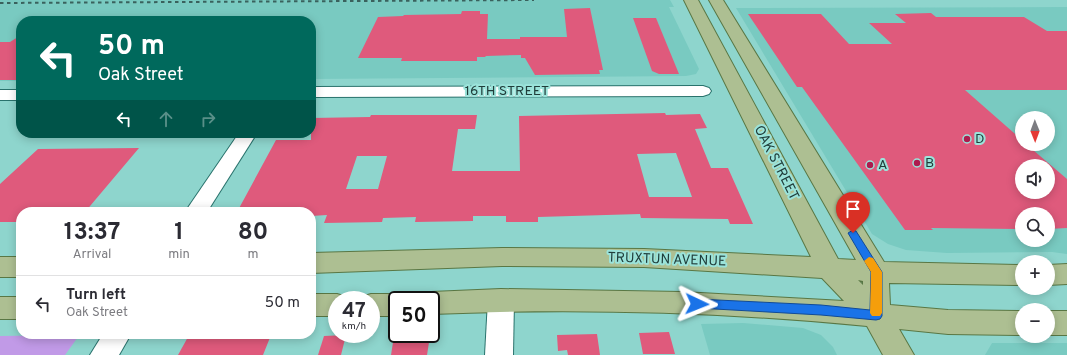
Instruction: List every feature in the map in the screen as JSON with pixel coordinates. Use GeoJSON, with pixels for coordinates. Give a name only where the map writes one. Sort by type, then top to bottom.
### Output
{"type":"FeatureCollection","features":[{"type":"Feature","properties":{"kind":"main road","name":"OAK STREET"},"geometry":{"type":"LineString","coordinates":[[691,0],[830,269],[876,316],[899,355]]}},
{"type":"Feature","properties":{"kind":"main road","name":"OAK STREET"},"geometry":{"type":"LineString","coordinates":[[716,0],[775,103],[876,272]]}},
{"type":"Feature","properties":{"kind":"main road","name":"TRUXTUN AVENUE"},"geometry":{"type":"LineString","coordinates":[[316,263],[510,257],[721,261],[876,272],[1015,275]]}},
{"type":"Feature","properties":{"kind":"main road"},"geometry":{"type":"LineString","coordinates":[[0,267],[16,266]]}},
{"type":"Feature","properties":{"kind":"main road"},"geometry":{"type":"LineString","coordinates":[[876,272],[876,316]]}},
{"type":"Feature","properties":{"kind":"main road"},"geometry":{"type":"LineString","coordinates":[[1055,274],[1067,274]]}},
{"type":"Feature","properties":{"kind":"main road"},"geometry":{"type":"LineString","coordinates":[[440,303],[501,300],[727,305],[821,310],[948,322],[1015,323]]}},
{"type":"Feature","properties":{"kind":"main road"},"geometry":{"type":"LineString","coordinates":[[316,305],[328,305]]}},
{"type":"Feature","properties":{"kind":"main road"},"geometry":{"type":"LineString","coordinates":[[0,308],[16,308]]}},
{"type":"Feature","properties":{"kind":"main road"},"geometry":{"type":"LineString","coordinates":[[1055,323],[1067,323]]}},
{"type":"Feature","properties":{"kind":"street","name":"16TH STREET"},"geometry":{"type":"LineString","coordinates":[[316,92],[703,91]]}},
{"type":"Feature","properties":{"kind":"street"},"geometry":{"type":"LineString","coordinates":[[0,95],[16,94]]}},
{"type":"Feature","properties":{"kind":"street"},"geometry":{"type":"LineString","coordinates":[[199,207],[245,138]]}},
{"type":"Feature","properties":{"kind":"street"},"geometry":{"type":"LineString","coordinates":[[499,355],[501,300]]}},
{"type":"Feature","properties":{"kind":"street"},"geometry":{"type":"LineString","coordinates":[[104,355],[115,339]]}},
{"type":"Feature","properties":{"kind":"shaded area"},"geometry":{"type":"Polygon","coordinates":[[[0,0],[670,0],[674,7],[669,7],[699,69],[696,74],[686,76],[316,79],[316,16],[16,16],[16,81],[0,81],[0,0]]]}},
{"type":"Feature","properties":{"kind":"shaded area"},"geometry":{"type":"Polygon","coordinates":[[[1067,7],[1067,254],[1052,252],[947,253],[906,250],[888,244],[872,234],[736,8],[1067,7]]]}},
{"type":"Feature","properties":{"kind":"shaded area"},"geometry":{"type":"Polygon","coordinates":[[[743,323],[803,328],[821,335],[833,347],[837,355],[710,355],[701,324],[743,323]]]}},
{"type":"Feature","properties":{"kind":"shaded area"},"geometry":{"type":"Polygon","coordinates":[[[0,336],[16,336],[16,339],[77,339],[65,355],[0,355],[0,336]]]}},
{"type":"Feature","properties":{"kind":"shaded area"},"geometry":{"type":"Polygon","coordinates":[[[992,343],[1067,343],[1067,355],[985,355],[992,343]]]}},
{"type":"Feature","properties":{"kind":"building"},"geometry":{"type":"Polygon","coordinates":[[[590,8],[603,70],[599,70],[600,74],[535,75],[525,58],[521,58],[521,55],[477,57],[477,61],[401,61],[402,58],[358,58],[378,17],[461,14],[462,11],[480,11],[480,14],[488,14],[487,39],[520,39],[520,37],[567,37],[564,9],[590,8]]]}},
{"type":"Feature","properties":{"kind":"building"},"geometry":{"type":"Polygon","coordinates":[[[931,13],[936,17],[1024,17],[1047,31],[1067,31],[1067,90],[965,90],[1015,134],[1015,151],[1034,151],[1044,159],[1015,159],[1015,199],[1055,199],[1055,169],[1067,179],[1067,228],[1055,229],[1055,207],[1015,207],[1015,229],[931,228],[933,230],[905,230],[802,87],[797,87],[748,14],[821,14],[849,44],[892,44],[869,23],[906,23],[895,14],[931,13]]]}},
{"type":"Feature","properties":{"kind":"building"},"geometry":{"type":"Polygon","coordinates":[[[633,18],[656,18],[679,74],[659,74],[652,71],[633,18]]]}},
{"type":"Feature","properties":{"kind":"building"},"geometry":{"type":"Polygon","coordinates":[[[16,38],[16,80],[0,80],[0,42],[10,42],[16,38]]]}},
{"type":"Feature","properties":{"kind":"building"},"geometry":{"type":"Polygon","coordinates":[[[665,113],[666,115],[700,114],[707,128],[695,129],[711,168],[728,168],[753,224],[730,224],[728,219],[641,218],[640,214],[538,217],[538,222],[506,222],[506,216],[473,216],[473,221],[415,222],[416,217],[383,218],[382,222],[324,223],[327,215],[316,216],[316,207],[240,207],[276,140],[311,140],[311,138],[316,138],[316,118],[370,117],[371,115],[477,115],[475,129],[458,129],[452,171],[520,171],[519,116],[665,113]],[[676,153],[637,154],[649,197],[692,197],[676,153]],[[357,156],[346,189],[378,189],[387,156],[357,156]]]}},
{"type":"Feature","properties":{"kind":"building"},"geometry":{"type":"Polygon","coordinates":[[[139,148],[89,207],[16,207],[16,222],[0,222],[0,184],[38,149],[139,148]]]}},
{"type":"Feature","properties":{"kind":"building"},"geometry":{"type":"Polygon","coordinates":[[[669,332],[675,354],[643,354],[639,333],[669,332]]]}},
{"type":"Feature","properties":{"kind":"building"},"geometry":{"type":"Polygon","coordinates":[[[597,334],[600,355],[568,355],[567,350],[558,351],[557,335],[597,334]]]}},
{"type":"Feature","properties":{"kind":"building"},"geometry":{"type":"Polygon","coordinates":[[[324,336],[328,336],[328,343],[344,343],[341,355],[318,355],[324,336]]]}},
{"type":"Feature","properties":{"kind":"building"},"geometry":{"type":"Polygon","coordinates":[[[187,339],[269,339],[263,355],[178,355],[187,339]]]}},
{"type":"Feature","properties":{"kind":"building"},"geometry":{"type":"Polygon","coordinates":[[[393,343],[429,343],[427,355],[391,355],[393,343]]]}},
{"type":"Feature","properties":{"kind":"railway"},"geometry":{"type":"LineString","coordinates":[[0,3],[534,0]]}},
{"type":"Feature","properties":{"kind":"slow traffic"},"geometry":{"type":"LineString","coordinates":[[869,261],[876,272],[876,313]]}},
{"type":"Feature","properties":{"kind":"place","name":"D"},"geometry":{"type":"Point","coordinates":[967,139]}},
{"type":"Feature","properties":{"kind":"place","name":"B"},"geometry":{"type":"Point","coordinates":[917,163]}},
{"type":"Feature","properties":{"kind":"place","name":"A"},"geometry":{"type":"Point","coordinates":[870,165]}},
{"type":"Feature","properties":{"kind":"route"},"geometry":{"type":"LineString","coordinates":[[697,304],[821,310],[876,316],[876,272],[853,233]]}}]}
